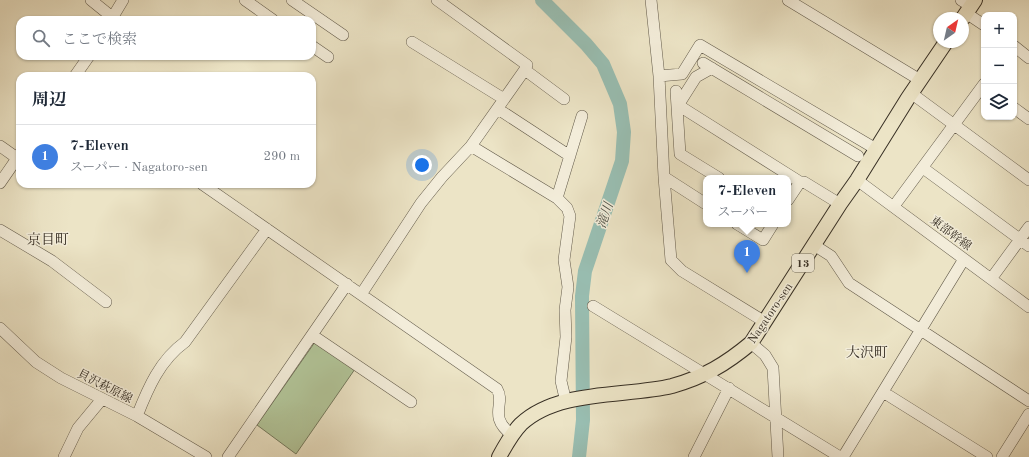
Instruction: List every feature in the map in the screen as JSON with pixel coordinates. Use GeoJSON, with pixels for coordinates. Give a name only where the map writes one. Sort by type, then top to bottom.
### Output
{"type":"FeatureCollection","features":[{"type":"Feature","properties":{"kind":"main road","name":"Nagatoro-sen"},"geometry":{"type":"LineString","coordinates":[[568,401],[596,395],[671,386],[707,374],[736,356],[751,343],[857,180],[911,93],[942,48]]}},
{"type":"Feature","properties":{"kind":"main road","name":"13"},"geometry":{"type":"LineString","coordinates":[[499,457],[512,435],[529,417],[568,401]]}},
{"type":"Feature","properties":{"kind":"street"},"geometry":{"type":"LineString","coordinates":[[91,0],[109,16]]}},
{"type":"Feature","properties":{"kind":"street"},"geometry":{"type":"LineString","coordinates":[[114,16],[123,0]]}},
{"type":"Feature","properties":{"kind":"street"},"geometry":{"type":"LineString","coordinates":[[245,0],[267,16]]}},
{"type":"Feature","properties":{"kind":"street"},"geometry":{"type":"LineString","coordinates":[[292,0],[315,16]]}},
{"type":"Feature","properties":{"kind":"street"},"geometry":{"type":"LineString","coordinates":[[362,294],[421,203],[442,176],[470,146],[525,70],[526,65],[437,0]]}},
{"type":"Feature","properties":{"kind":"street"},"geometry":{"type":"LineString","coordinates":[[651,0],[659,76],[664,177],[671,260],[682,271],[765,322]]}},
{"type":"Feature","properties":{"kind":"street"},"geometry":{"type":"LineString","coordinates":[[788,0],[920,80]]}},
{"type":"Feature","properties":{"kind":"street"},"geometry":{"type":"LineString","coordinates":[[967,7],[981,22]]}},
{"type":"Feature","properties":{"kind":"street"},"geometry":{"type":"LineString","coordinates":[[316,16],[343,35]]}},
{"type":"Feature","properties":{"kind":"street"},"geometry":{"type":"LineString","coordinates":[[412,42],[504,99]]}},
{"type":"Feature","properties":{"kind":"street"},"geometry":{"type":"LineString","coordinates":[[659,76],[682,74],[700,45],[876,149]]}},
{"type":"Feature","properties":{"kind":"street"},"geometry":{"type":"LineString","coordinates":[[1016,48],[1029,58]]}},
{"type":"Feature","properties":{"kind":"street"},"geometry":{"type":"LineString","coordinates":[[316,49],[328,57]]}},
{"type":"Feature","properties":{"kind":"street"},"geometry":{"type":"LineString","coordinates":[[78,72],[86,60]]}},
{"type":"Feature","properties":{"kind":"street"},"geometry":{"type":"LineString","coordinates":[[677,107],[696,77],[708,65],[858,156]]}},
{"type":"Feature","properties":{"kind":"street"},"geometry":{"type":"LineString","coordinates":[[525,70],[564,99]]}},
{"type":"Feature","properties":{"kind":"street"},"geometry":{"type":"LineString","coordinates":[[767,102],[775,89]]}},
{"type":"Feature","properties":{"kind":"street"},"geometry":{"type":"LineString","coordinates":[[894,206],[981,89]]}},
{"type":"Feature","properties":{"kind":"street"},"geometry":{"type":"LineString","coordinates":[[676,91],[680,154],[714,175]]}},
{"type":"Feature","properties":{"kind":"street"},"geometry":{"type":"LineString","coordinates":[[911,93],[1029,180]]}},
{"type":"Feature","properties":{"kind":"street"},"geometry":{"type":"LineString","coordinates":[[677,107],[681,107],[789,175]]}},
{"type":"Feature","properties":{"kind":"street"},"geometry":{"type":"LineString","coordinates":[[498,109],[570,156]]}},
{"type":"Feature","properties":{"kind":"street"},"geometry":{"type":"LineString","coordinates":[[1017,110],[1029,119]]}},
{"type":"Feature","properties":{"kind":"street"},"geometry":{"type":"LineString","coordinates":[[557,198],[582,116]]}},
{"type":"Feature","properties":{"kind":"street"},"geometry":{"type":"LineString","coordinates":[[842,147],[850,133]]}},
{"type":"Feature","properties":{"kind":"street"},"geometry":{"type":"LineString","coordinates":[[0,146],[16,154]]}},
{"type":"Feature","properties":{"kind":"street"},"geometry":{"type":"LineString","coordinates":[[470,146],[557,198],[567,208],[570,216],[564,260],[568,287],[565,310],[566,337],[561,381],[568,401]]}},
{"type":"Feature","properties":{"kind":"street"},"geometry":{"type":"LineString","coordinates":[[0,184],[16,160]]}},
{"type":"Feature","properties":{"kind":"street"},"geometry":{"type":"LineString","coordinates":[[923,168],[1024,242]]}},
{"type":"Feature","properties":{"kind":"street"},"geometry":{"type":"LineString","coordinates":[[791,176],[800,182],[804,182],[840,204]]}},
{"type":"Feature","properties":{"kind":"street"},"geometry":{"type":"LineString","coordinates":[[664,177],[703,202]]}},
{"type":"Feature","properties":{"kind":"street","name":"東部幹線"},"geometry":{"type":"LineString","coordinates":[[857,180],[1029,307]]}},
{"type":"Feature","properties":{"kind":"street"},"geometry":{"type":"LineString","coordinates":[[791,196],[800,182]]}},
{"type":"Feature","properties":{"kind":"street"},"geometry":{"type":"LineString","coordinates":[[208,188],[497,389],[499,392],[497,411],[502,428],[512,435]]}},
{"type":"Feature","properties":{"kind":"street"},"geometry":{"type":"LineString","coordinates":[[742,227],[763,240],[771,227]]}},
{"type":"Feature","properties":{"kind":"street"},"geometry":{"type":"LineString","coordinates":[[991,279],[1024,242],[1029,227]]}},
{"type":"Feature","properties":{"kind":"street"},"geometry":{"type":"LineString","coordinates":[[137,416],[146,392],[166,359],[171,352],[184,342],[267,229]]}},
{"type":"Feature","properties":{"kind":"street"},"geometry":{"type":"LineString","coordinates":[[0,230],[52,261],[106,302]]}},
{"type":"Feature","properties":{"kind":"street"},"geometry":{"type":"LineString","coordinates":[[814,245],[831,256],[849,283],[1029,401]]}},
{"type":"Feature","properties":{"kind":"street"},"geometry":{"type":"LineString","coordinates":[[843,457],[964,259]]}},
{"type":"Feature","properties":{"kind":"street"},"geometry":{"type":"LineString","coordinates":[[228,457],[347,284]]}},
{"type":"Feature","properties":{"kind":"street"},"geometry":{"type":"LineString","coordinates":[[593,306],[707,374],[840,457]]}},
{"type":"Feature","properties":{"kind":"street","name":"貝沢萩原線"},"geometry":{"type":"LineString","coordinates":[[0,328],[36,362],[61,378],[137,416],[206,457]]}},
{"type":"Feature","properties":{"kind":"street"},"geometry":{"type":"LineString","coordinates":[[312,335],[411,402]]}},
{"type":"Feature","properties":{"kind":"street"},"geometry":{"type":"LineString","coordinates":[[751,343],[765,355],[772,368],[778,457]]}},
{"type":"Feature","properties":{"kind":"street"},"geometry":{"type":"LineString","coordinates":[[694,457],[728,388]]}},
{"type":"Feature","properties":{"kind":"street"},"geometry":{"type":"LineString","coordinates":[[883,392],[987,457]]}},
{"type":"Feature","properties":{"kind":"street"},"geometry":{"type":"LineString","coordinates":[[64,457],[78,428],[102,399]]}},
{"type":"Feature","properties":{"kind":"street"},"geometry":{"type":"LineString","coordinates":[[1002,457],[1029,414]]}},
{"type":"Feature","properties":{"kind":"green space"},"geometry":{"type":"Polygon","coordinates":[[[315,342],[355,369],[296,454],[257,425],[315,342]]]}},
{"type":"Feature","properties":{"kind":"waterway","name":"滝川"},"geometry":{"type":"LineString","coordinates":[[542,0],[586,44],[603,64],[620,104],[624,132],[622,161],[585,271],[582,296],[583,420],[579,457]]}},
{"type":"Feature","properties":{"kind":"place","name":"7-Eleven"},"geometry":{"type":"Point","coordinates":[747,273]}},
{"type":"Feature","properties":{"kind":"district","name":"京目町"},"geometry":{"type":"Point","coordinates":[48,239]}},
{"type":"Feature","properties":{"kind":"district","name":"大沢町"},"geometry":{"type":"Point","coordinates":[867,352]}}]}
